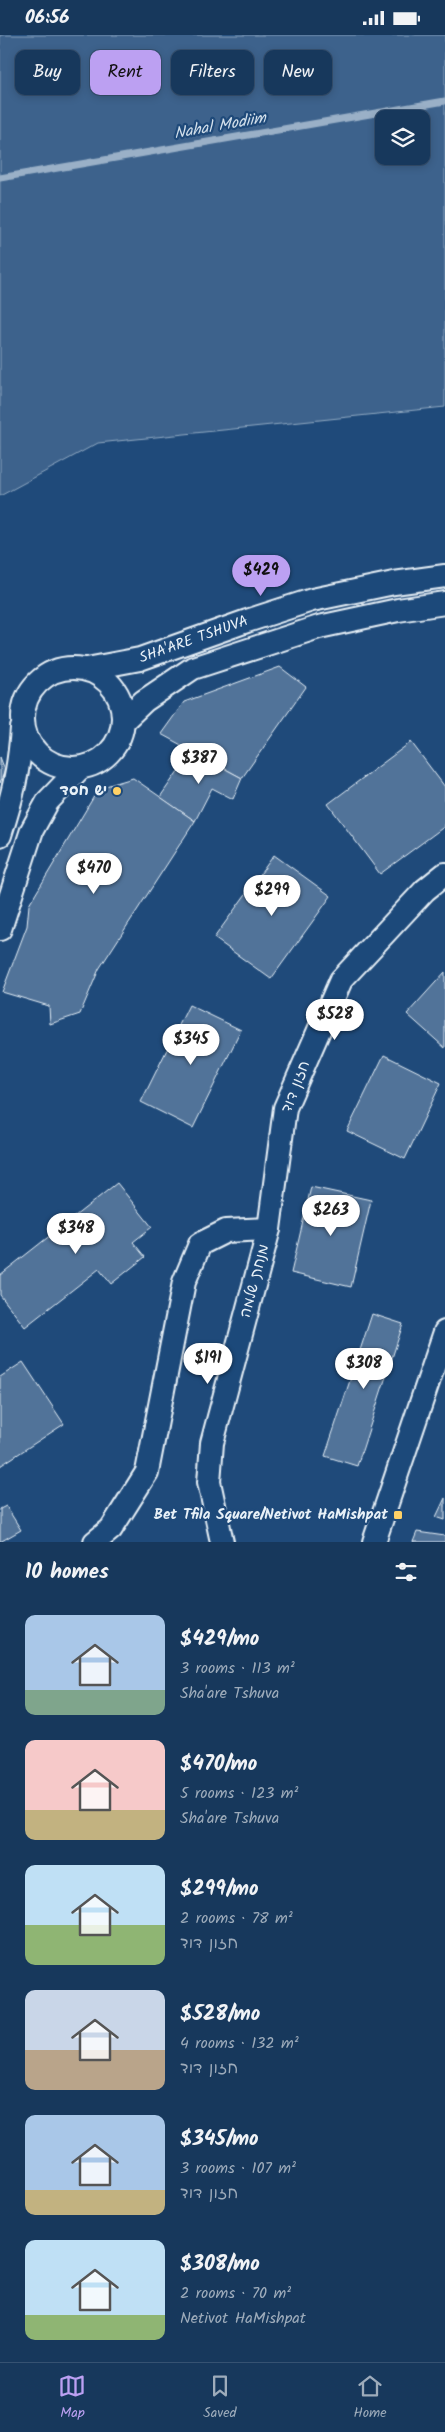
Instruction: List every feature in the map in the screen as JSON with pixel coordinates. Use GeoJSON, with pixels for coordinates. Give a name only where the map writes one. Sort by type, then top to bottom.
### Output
{"type":"FeatureCollection","features":[{"type":"Feature","properties":{"kind":"street","name":"SHA'ARE TSHUVA"},"geometry":{"type":"LineString","coordinates":[[87,669],[140,659],[312,600],[394,583],[445,576]]}},
{"type":"Feature","properties":{"kind":"street","name":"SHA'ARE TSHUVA"},"geometry":{"type":"LineString","coordinates":[[123,721],[144,701],[193,668],[319,627],[398,609],[445,603]]}},
{"type":"Feature","properties":{"kind":"street"},"geometry":{"type":"LineString","coordinates":[[0,835],[18,774],[22,724],[24,704],[33,687],[38,682],[48,674],[67,667],[87,669],[105,678],[118,693],[124,712],[122,732],[113,750],[98,763],[79,769],[59,767],[41,758],[28,743],[22,724]]}},
{"type":"Feature","properties":{"kind":"street"},"geometry":{"type":"LineString","coordinates":[[0,929],[32,831],[48,801],[79,769]]}},
{"type":"Feature","properties":{"kind":"street","name":"חזון דוד"},"geometry":{"type":"LineString","coordinates":[[269,1229],[285,1108],[341,980],[425,889],[445,874]]}},
{"type":"Feature","properties":{"kind":"street","name":"מנחת שלמה"},"geometry":{"type":"LineString","coordinates":[[95,1542],[110,1529],[147,1471],[184,1282],[200,1244],[226,1231],[269,1229],[212,1443],[209,1482],[222,1542]]}},
{"type":"Feature","properties":{"kind":"street"},"geometry":{"type":"LineString","coordinates":[[374,1542],[445,1332]]}},
{"type":"Feature","properties":{"kind":"shaded area"},"geometry":{"type":"Polygon","coordinates":[[[0,35],[445,35],[445,407],[98,443],[0,496],[0,35]]]}},
{"type":"Feature","properties":{"kind":"building"},"geometry":{"type":"Polygon","coordinates":[[[280,667],[306,687],[242,778],[161,734],[184,702],[280,667]]]}},
{"type":"Feature","properties":{"kind":"building"},"geometry":{"type":"Polygon","coordinates":[[[411,742],[445,787],[445,826],[380,874],[328,804],[411,742]]]}},
{"type":"Feature","properties":{"kind":"building"},"geometry":{"type":"Polygon","coordinates":[[[192,751],[242,778],[233,799],[212,788],[195,821],[160,797],[192,751]]]}},
{"type":"Feature","properties":{"kind":"building"},"geometry":{"type":"Polygon","coordinates":[[[0,757],[5,770],[0,783],[0,757]]]}},
{"type":"Feature","properties":{"kind":"building"},"geometry":{"type":"Polygon","coordinates":[[[133,778],[195,821],[99,969],[80,1014],[50,1024],[49,1006],[2,992],[27,926],[29,905],[99,788],[133,778]]]}},
{"type":"Feature","properties":{"kind":"building"},"geometry":{"type":"Polygon","coordinates":[[[274,855],[331,896],[271,979],[214,938],[274,855]]]}},
{"type":"Feature","properties":{"kind":"building"},"geometry":{"type":"Polygon","coordinates":[[[445,972],[445,1048],[407,1014],[445,972]]]}},
{"type":"Feature","properties":{"kind":"building"},"geometry":{"type":"Polygon","coordinates":[[[189,1005],[241,1030],[193,1128],[141,1102],[189,1005]]]}},
{"type":"Feature","properties":{"kind":"building"},"geometry":{"type":"Polygon","coordinates":[[[384,1055],[441,1083],[405,1159],[347,1131],[384,1055]]]}},
{"type":"Feature","properties":{"kind":"building"},"geometry":{"type":"Polygon","coordinates":[[[117,1183],[152,1227],[133,1242],[145,1257],[111,1284],[99,1269],[25,1327],[0,1295],[0,1275],[117,1183]]]}},
{"type":"Feature","properties":{"kind":"building"},"geometry":{"type":"Polygon","coordinates":[[[311,1187],[371,1200],[351,1287],[291,1273],[311,1187]]]}},
{"type":"Feature","properties":{"kind":"building"},"geometry":{"type":"Polygon","coordinates":[[[372,1314],[403,1324],[357,1466],[325,1456],[372,1314]]]}},
{"type":"Feature","properties":{"kind":"building"},"geometry":{"type":"Polygon","coordinates":[[[23,1362],[64,1424],[0,1466],[0,1377],[23,1362]]]}},
{"type":"Feature","properties":{"kind":"building"},"geometry":{"type":"Polygon","coordinates":[[[445,1498],[445,1520],[436,1517],[445,1498]]]}},
{"type":"Feature","properties":{"kind":"building"},"geometry":{"type":"Polygon","coordinates":[[[6,1506],[21,1530],[0,1542],[0,1509],[6,1506]]]}},
{"type":"Feature","properties":{"kind":"building"},"geometry":{"type":"Polygon","coordinates":[[[417,1532],[445,1536],[445,1542],[413,1542],[417,1532]]]}},
{"type":"Feature","properties":{"kind":"waterway","name":"Nahal Modiim"},"geometry":{"type":"LineString","coordinates":[[0,178],[445,101]]}},
{"type":"Feature","properties":{"kind":"place","name":"יש חסד"},"geometry":{"type":"Point","coordinates":[117,791]}},
{"type":"Feature","properties":{"kind":"place","name":"Bet Tfila Square/Netivot HaMishpat"},"geometry":{"type":"Point","coordinates":[398,1515]}}]}
